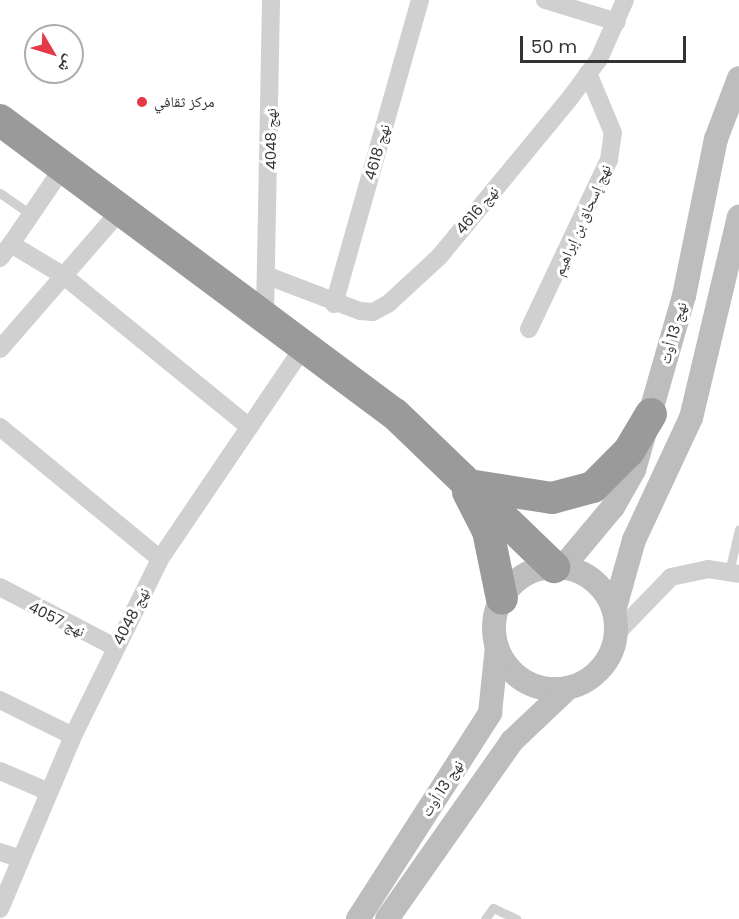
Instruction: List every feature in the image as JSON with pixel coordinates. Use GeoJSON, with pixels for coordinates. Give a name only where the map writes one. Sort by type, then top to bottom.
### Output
{"type":"FeatureCollection","features":[{"type":"Feature","properties":{"kind":"highway"},"geometry":{"type":"LineString","coordinates":[[0,120],[64,166],[120,211],[265,314],[395,414],[558,568]]}},
{"type":"Feature","properties":{"kind":"highway"},"geometry":{"type":"LineString","coordinates":[[464,479],[552,498],[593,487],[629,451],[651,414]]}},
{"type":"Feature","properties":{"kind":"highway"},"geometry":{"type":"LineString","coordinates":[[464,479],[488,531],[502,599]]}},
{"type":"Feature","properties":{"kind":"main road","name":"نهج 13 أوت"},"geometry":{"type":"LineString","coordinates":[[558,568],[613,507],[634,470],[684,296],[716,139],[739,78]]}},
{"type":"Feature","properties":{"kind":"main road"},"geometry":{"type":"LineString","coordinates":[[615,622],[595,582],[558,568],[524,576],[502,599],[496,614],[497,646],[517,676],[550,689],[568,688],[601,669],[615,622],[634,540],[691,418],[733,272],[739,217]]}},
{"type":"Feature","properties":{"kind":"main road","name":"نهج 13 أوت"},"geometry":{"type":"LineString","coordinates":[[358,919],[490,713],[497,646]]}},
{"type":"Feature","properties":{"kind":"main road","name":"نهج 13 أوت"},"geometry":{"type":"LineString","coordinates":[[387,919],[512,741],[568,688]]}},
{"type":"Feature","properties":{"kind":"street","name":"نهج 4048"},"geometry":{"type":"LineString","coordinates":[[265,314],[268,276],[272,0]]}},
{"type":"Feature","properties":{"kind":"street","name":"نهج 4618"},"geometry":{"type":"LineString","coordinates":[[334,304],[420,0]]}},
{"type":"Feature","properties":{"kind":"street"},"geometry":{"type":"LineString","coordinates":[[545,0],[617,22]]}},
{"type":"Feature","properties":{"kind":"street","name":"نهج 4616"},"geometry":{"type":"LineString","coordinates":[[268,276],[334,304],[374,312],[389,303],[439,257],[588,73],[617,22],[625,0]]}},
{"type":"Feature","properties":{"kind":"street","name":"نهج إسحاق بن إبراهيم"},"geometry":{"type":"LineString","coordinates":[[529,329],[609,160],[613,133],[588,73]]}},
{"type":"Feature","properties":{"kind":"street"},"geometry":{"type":"LineString","coordinates":[[64,166],[5,251],[64,276],[249,428]]}},
{"type":"Feature","properties":{"kind":"street"},"geometry":{"type":"LineString","coordinates":[[0,349],[120,211]]}},
{"type":"Feature","properties":{"kind":"street","name":"نهج 4048"},"geometry":{"type":"LineString","coordinates":[[0,909],[73,736],[160,559],[305,345]]}},
{"type":"Feature","properties":{"kind":"street"},"geometry":{"type":"LineString","coordinates":[[0,427],[160,559]]}},
{"type":"Feature","properties":{"kind":"street"},"geometry":{"type":"LineString","coordinates":[[615,622],[671,577],[708,569],[734,573]]}},
{"type":"Feature","properties":{"kind":"street","name":"نهج 4057"},"geometry":{"type":"LineString","coordinates":[[0,587],[115,647]]}},
{"type":"Feature","properties":{"kind":"street"},"geometry":{"type":"LineString","coordinates":[[0,700],[73,736]]}},
{"type":"Feature","properties":{"kind":"street"},"geometry":{"type":"LineString","coordinates":[[0,771],[49,792]]}},
{"type":"Feature","properties":{"kind":"street"},"geometry":{"type":"LineString","coordinates":[[0,852],[21,859]]}},
{"type":"Feature","properties":{"kind":"lane"},"geometry":{"type":"LineString","coordinates":[[0,193],[31,215]]}},
{"type":"Feature","properties":{"kind":"lane"},"geometry":{"type":"LineString","coordinates":[[734,573],[739,529]]}},
{"type":"Feature","properties":{"kind":"lane"},"geometry":{"type":"LineString","coordinates":[[485,919],[493,908],[517,919]]}},
{"type":"Feature","properties":{"kind":"place","name":"مركز ثقافي"},"geometry":{"type":"Point","coordinates":[142,102]}}]}
